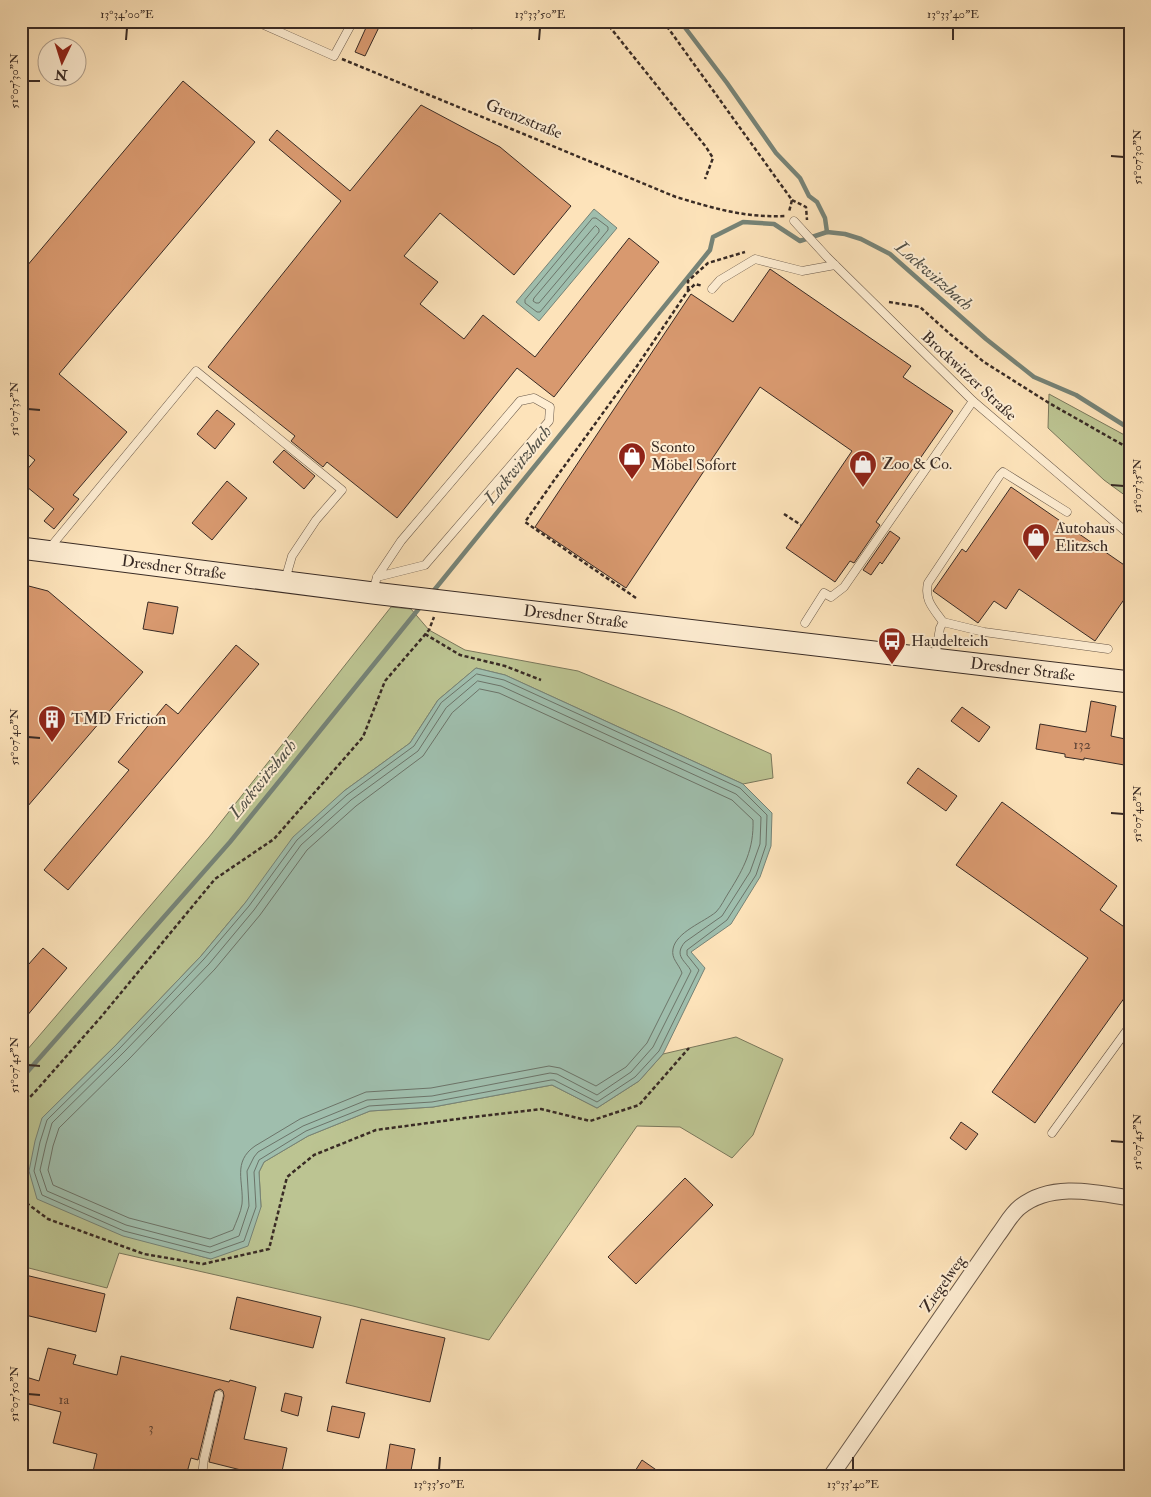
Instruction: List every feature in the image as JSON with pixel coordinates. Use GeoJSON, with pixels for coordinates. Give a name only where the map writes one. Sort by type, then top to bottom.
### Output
{"type":"FeatureCollection","features":[{"type":"Feature","properties":{"kind":"main road","name":"Dresdner Straße"},"geometry":{"type":"LineString","coordinates":[[21,548],[284,582],[375,585],[415,598],[1130,682]]}},
{"type":"Feature","properties":{"kind":"street","name":"Ziegelweg"},"geometry":{"type":"LineString","coordinates":[[831,1476],[998,1235],[1019,1208],[1041,1195],[1063,1191],[1087,1191],[1130,1198]]}},
{"type":"Feature","properties":{"kind":"lane"},"geometry":{"type":"LineString","coordinates":[[255,21],[334,56],[353,21]]}},
{"type":"Feature","properties":{"kind":"lane","name":"Brockwitzer Straße"},"geometry":{"type":"LineString","coordinates":[[794,221],[819,249],[973,401],[1130,535]]}},
{"type":"Feature","properties":{"kind":"lane"},"geometry":{"type":"LineString","coordinates":[[712,289],[720,280],[755,259],[802,271],[835,265]]}},
{"type":"Feature","properties":{"kind":"lane"},"geometry":{"type":"LineString","coordinates":[[47,551],[196,371],[342,490],[316,520],[292,556],[284,582]]}},
{"type":"Feature","properties":{"kind":"lane"},"geometry":{"type":"LineString","coordinates":[[534,398],[550,407],[549,421],[425,565],[375,585],[400,541],[520,400],[534,398]]}},
{"type":"Feature","properties":{"kind":"lane"},"geometry":{"type":"LineString","coordinates":[[805,623],[824,593],[831,598],[844,587],[973,401]]}},
{"type":"Feature","properties":{"kind":"lane"},"geometry":{"type":"LineString","coordinates":[[1067,512],[1003,472],[928,583],[926,592],[929,601],[943,622],[984,632],[1108,649]]}},
{"type":"Feature","properties":{"kind":"lane"},"geometry":{"type":"LineString","coordinates":[[934,659],[943,622]]}},
{"type":"Feature","properties":{"kind":"lane"},"geometry":{"type":"LineString","coordinates":[[1052,1133],[1130,1026]]}},
{"type":"Feature","properties":{"kind":"lane"},"geometry":{"type":"LineString","coordinates":[[202,1476],[204,1459],[219,1395]]}},
{"type":"Feature","properties":{"kind":"path"},"geometry":{"type":"LineString","coordinates":[[451,21],[472,28],[476,21]]}},
{"type":"Feature","properties":{"kind":"path"},"geometry":{"type":"LineString","coordinates":[[606,21],[706,146],[712,158],[705,179]]}},
{"type":"Feature","properties":{"kind":"path"},"geometry":{"type":"LineString","coordinates":[[663,21],[792,200],[806,207],[807,220],[794,221],[792,200]]}},
{"type":"Feature","properties":{"kind":"path","name":"Grenzstraße"},"geometry":{"type":"LineString","coordinates":[[334,56],[676,197],[722,211],[794,221]]}},
{"type":"Feature","properties":{"kind":"path"},"geometry":{"type":"LineString","coordinates":[[688,292],[688,281],[708,263],[744,252],[755,259]]}},
{"type":"Feature","properties":{"kind":"path"},"geometry":{"type":"LineString","coordinates":[[636,598],[525,522],[695,284]]}},
{"type":"Feature","properties":{"kind":"path"},"geometry":{"type":"LineString","coordinates":[[888,302],[920,307],[984,362],[1049,403],[1130,449]]}},
{"type":"Feature","properties":{"kind":"path"},"geometry":{"type":"LineString","coordinates":[[784,514],[801,525]]}},
{"type":"Feature","properties":{"kind":"path"},"geometry":{"type":"LineString","coordinates":[[21,1106],[101,1017],[215,879],[274,839],[363,737],[385,681],[429,630],[436,609],[447,601]]}},
{"type":"Feature","properties":{"kind":"path"},"geometry":{"type":"LineString","coordinates":[[425,634],[460,655],[505,666],[541,680]]}},
{"type":"Feature","properties":{"kind":"path"},"geometry":{"type":"LineString","coordinates":[[21,1199],[48,1219],[144,1254],[203,1264],[269,1249],[288,1177],[314,1155],[376,1130],[465,1118],[541,1109],[590,1121],[639,1105],[689,1048]]}},
{"type":"Feature","properties":{"kind":"green space"},"geometry":{"type":"Polygon","coordinates":[[[1049,394],[1130,438],[1130,499],[1104,480],[1048,428],[1049,394]]]}},
{"type":"Feature","properties":{"kind":"green space"},"geometry":{"type":"Polygon","coordinates":[[[391,607],[411,609],[429,630],[465,650],[578,671],[675,711],[771,754],[773,778],[743,784],[505,675],[476,668],[438,700],[410,743],[344,791],[201,956],[116,1045],[42,1118],[167,1247],[211,1259],[261,1207],[259,1172],[264,1162],[308,1136],[370,1111],[433,1107],[552,1085],[597,1108],[639,1081],[663,1054],[736,1037],[783,1059],[753,1135],[732,1158],[680,1127],[637,1126],[489,1340],[353,1306],[119,1253],[107,1288],[21,1266],[21,1057],[209,837],[391,607]]]}},
{"type":"Feature","properties":{"kind":"water"},"geometry":{"type":"Polygon","coordinates":[[[594,209],[617,228],[539,321],[516,302],[594,209]]]}},
{"type":"Feature","properties":{"kind":"water"},"geometry":{"type":"Polygon","coordinates":[[[476,668],[505,675],[743,784],[772,813],[771,846],[760,877],[731,924],[691,952],[705,968],[663,1054],[639,1081],[597,1108],[552,1085],[433,1107],[370,1111],[308,1136],[264,1162],[259,1172],[261,1207],[248,1246],[211,1259],[123,1236],[37,1199],[29,1171],[42,1118],[116,1045],[201,956],[245,903],[293,837],[344,791],[410,743],[438,700],[476,668]]]}},
{"type":"Feature","properties":{"kind":"building"},"geometry":{"type":"Polygon","coordinates":[[[369,21],[382,21],[365,56],[355,52],[369,21]]]}},
{"type":"Feature","properties":{"kind":"building"},"geometry":{"type":"Polygon","coordinates":[[[183,81],[255,142],[59,374],[127,432],[73,495],[79,499],[54,529],[44,521],[54,509],[21,482],[21,477],[35,460],[21,449],[21,432],[29,424],[21,417],[21,273],[183,81]]]}},
{"type":"Feature","properties":{"kind":"building"},"geometry":{"type":"Polygon","coordinates":[[[421,105],[500,147],[571,206],[514,275],[440,213],[404,256],[438,282],[420,304],[464,339],[483,315],[535,357],[629,238],[659,262],[554,397],[517,368],[397,518],[327,462],[323,467],[291,441],[295,436],[208,367],[341,201],[269,140],[277,130],[350,191],[421,105]]]}},
{"type":"Feature","properties":{"kind":"building"},"geometry":{"type":"Polygon","coordinates":[[[770,269],[911,366],[903,377],[953,411],[876,522],[880,525],[854,563],[850,561],[835,582],[786,548],[852,451],[760,387],[626,588],[535,527],[691,294],[733,322],[770,269]]]}},
{"type":"Feature","properties":{"kind":"building"},"geometry":{"type":"Polygon","coordinates":[[[217,410],[235,424],[215,449],[197,434],[217,410]]]}},
{"type":"Feature","properties":{"kind":"building"},"geometry":{"type":"Polygon","coordinates":[[[284,450],[315,476],[304,489],[273,462],[284,450]]]}},
{"type":"Feature","properties":{"kind":"building"},"geometry":{"type":"Polygon","coordinates":[[[227,481],[247,498],[212,540],[192,523],[227,481]]]}},
{"type":"Feature","properties":{"kind":"building","name":"Autohaus Elitzsch"},"geometry":{"type":"Polygon","coordinates":[[[1011,487],[1130,569],[1130,591],[1095,641],[1019,589],[1006,609],[994,601],[978,623],[933,591],[962,549],[966,552],[1011,487]]]}},
{"type":"Feature","properties":{"kind":"building"},"geometry":{"type":"Polygon","coordinates":[[[890,531],[900,538],[882,564],[880,562],[871,575],[863,570],[890,531]]]}},
{"type":"Feature","properties":{"kind":"building","name":"TMD Friction"},"geometry":{"type":"Polygon","coordinates":[[[21,584],[48,591],[143,672],[21,814],[21,584]]]}},
{"type":"Feature","properties":{"kind":"building"},"geometry":{"type":"Polygon","coordinates":[[[148,602],[178,607],[173,634],[143,629],[148,602]]]}},
{"type":"Feature","properties":{"kind":"building"},"geometry":{"type":"Polygon","coordinates":[[[236,645],[259,664],[68,890],[44,870],[129,770],[118,762],[166,704],[178,714],[236,645]]]}},
{"type":"Feature","properties":{"kind":"building"},"geometry":{"type":"Polygon","coordinates":[[[1091,701],[1116,706],[1111,736],[1130,740],[1130,766],[1084,758],[1084,760],[1065,757],[1065,754],[1036,749],[1040,724],[1086,732],[1091,701]]]}},
{"type":"Feature","properties":{"kind":"building"},"geometry":{"type":"Polygon","coordinates":[[[962,707],[990,727],[979,742],[951,721],[962,707]]]}},
{"type":"Feature","properties":{"kind":"building"},"geometry":{"type":"Polygon","coordinates":[[[918,768],[957,796],[946,811],[907,783],[918,768]]]}},
{"type":"Feature","properties":{"kind":"building"},"geometry":{"type":"Polygon","coordinates":[[[1002,802],[1117,886],[1100,910],[1130,931],[1130,990],[1035,1123],[992,1092],[1088,958],[956,865],[1002,802]]]}},
{"type":"Feature","properties":{"kind":"building"},"geometry":{"type":"Polygon","coordinates":[[[43,948],[67,968],[21,1023],[21,973],[43,948]]]}},
{"type":"Feature","properties":{"kind":"building"},"geometry":{"type":"Polygon","coordinates":[[[961,1122],[978,1134],[966,1150],[950,1138],[961,1122]]]}},
{"type":"Feature","properties":{"kind":"building"},"geometry":{"type":"Polygon","coordinates":[[[685,1178],[713,1205],[636,1284],[608,1257],[685,1178]]]}},
{"type":"Feature","properties":{"kind":"building"},"geometry":{"type":"Polygon","coordinates":[[[21,1274],[105,1294],[96,1332],[21,1314],[21,1274]]]}},
{"type":"Feature","properties":{"kind":"building"},"geometry":{"type":"Polygon","coordinates":[[[237,1297],[321,1317],[313,1348],[230,1329],[237,1297]]]}},
{"type":"Feature","properties":{"kind":"building"},"geometry":{"type":"Polygon","coordinates":[[[361,1319],[445,1338],[430,1402],[346,1383],[361,1319]]]}},
{"type":"Feature","properties":{"kind":"building"},"geometry":{"type":"Polygon","coordinates":[[[48,1348],[76,1355],[73,1364],[117,1375],[121,1356],[256,1387],[244,1439],[287,1448],[281,1476],[265,1476],[209,1462],[224,1396],[223,1391],[220,1389],[215,1391],[214,1394],[198,1460],[191,1458],[186,1476],[92,1476],[97,1454],[53,1443],[61,1412],[21,1402],[21,1394],[26,1377],[39,1381],[48,1348]]]}},
{"type":"Feature","properties":{"kind":"building"},"geometry":{"type":"Polygon","coordinates":[[[285,1393],[302,1397],[298,1416],[281,1411],[285,1393]]]}},
{"type":"Feature","properties":{"kind":"building"},"geometry":{"type":"Polygon","coordinates":[[[332,1406],[365,1413],[359,1438],[327,1431],[332,1406]]]}},
{"type":"Feature","properties":{"kind":"building"},"geometry":{"type":"Polygon","coordinates":[[[390,1444],[415,1449],[410,1476],[385,1476],[390,1444]]]}},
{"type":"Feature","properties":{"kind":"building"},"geometry":{"type":"Polygon","coordinates":[[[642,1460],[665,1476],[632,1476],[642,1460]]]}},
{"type":"Feature","properties":{"kind":"waterway"},"geometry":{"type":"LineString","coordinates":[[680,21],[727,83],[776,153],[800,178],[809,196],[817,202],[825,218],[827,232]]}},
{"type":"Feature","properties":{"kind":"waterway","name":"Lockwitzbach"},"geometry":{"type":"LineString","coordinates":[[431,594],[710,250],[713,237],[743,222],[774,224],[800,241],[827,232],[845,234],[861,239],[890,254],[986,339],[1034,377],[1076,395],[1130,429]]}},
{"type":"Feature","properties":{"kind":"waterway","name":"Lockwitzbach"},"geometry":{"type":"LineString","coordinates":[[21,1079],[230,842],[421,606]]}},
{"type":"Feature","properties":{"kind":"place","name":"Sconto Möbel Sofort"},"geometry":{"type":"Point","coordinates":[632,480]}},
{"type":"Feature","properties":{"kind":"place","name":"Zoo & Co."},"geometry":{"type":"Point","coordinates":[863,488]}},
{"type":"Feature","properties":{"kind":"place","name":"Autohaus Elitzsch"},"geometry":{"type":"Point","coordinates":[1036,561]}},
{"type":"Feature","properties":{"kind":"place","name":"Haudelteich"},"geometry":{"type":"Point","coordinates":[892,665]}},
{"type":"Feature","properties":{"kind":"place","name":"TMD Friction"},"geometry":{"type":"Point","coordinates":[52,743]}}]}
